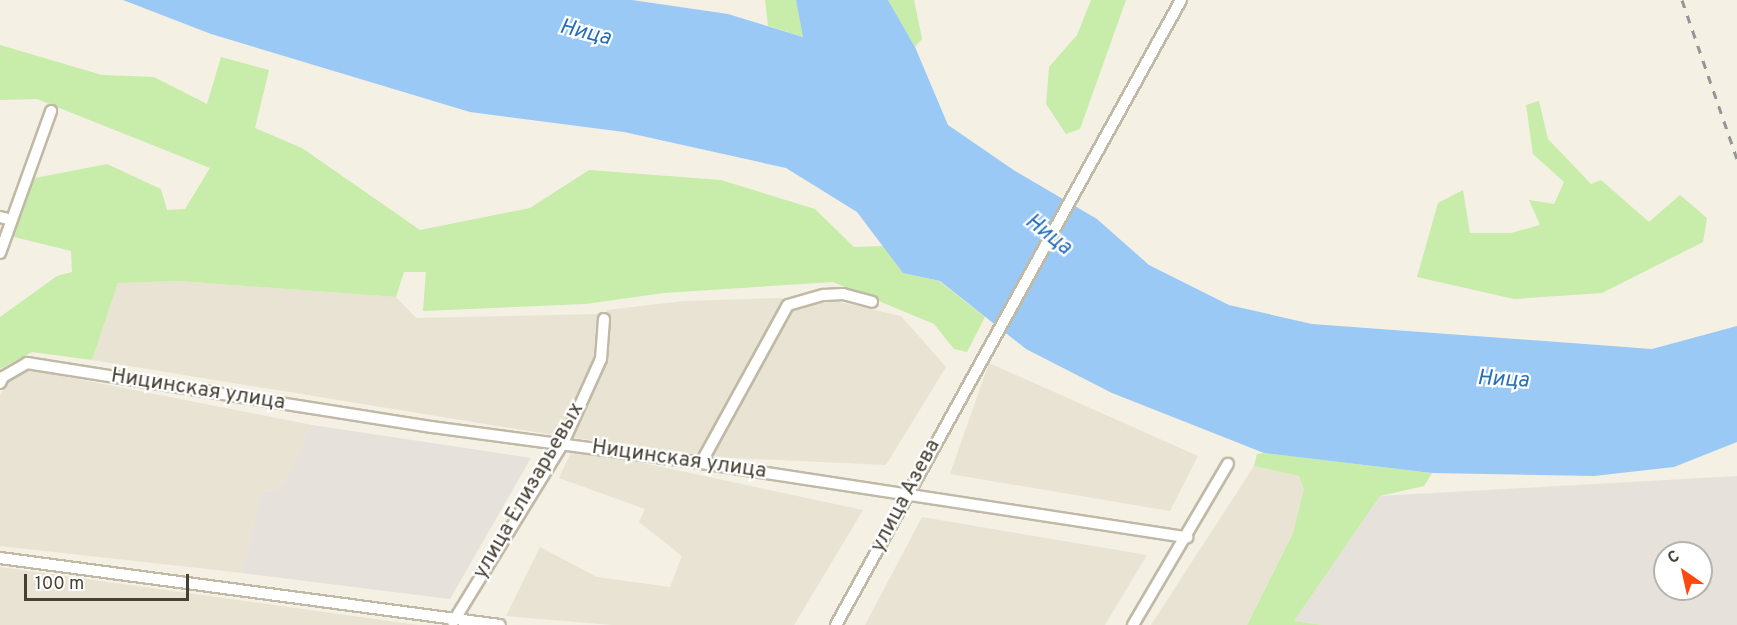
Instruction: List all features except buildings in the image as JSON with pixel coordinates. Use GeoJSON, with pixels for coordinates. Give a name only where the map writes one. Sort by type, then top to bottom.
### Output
{"type":"FeatureCollection","features":[{"type":"Feature","properties":{"kind":"street","name":"улица Азева"},"geometry":{"type":"LineString","coordinates":[[836,625],[975,367],[1181,0]]}},
{"type":"Feature","properties":{"kind":"street"},"geometry":{"type":"LineString","coordinates":[[0,253],[51,111]]}},
{"type":"Feature","properties":{"kind":"street"},"geometry":{"type":"LineString","coordinates":[[0,217],[12,220]]}},
{"type":"Feature","properties":{"kind":"street"},"geometry":{"type":"LineString","coordinates":[[701,463],[788,305],[824,295],[843,294],[872,302]]}},
{"type":"Feature","properties":{"kind":"street","name":"улица Елизарьевых"},"geometry":{"type":"LineString","coordinates":[[453,622],[563,442],[601,359],[604,319]]}},
{"type":"Feature","properties":{"kind":"street","name":"Ницинская улица"},"geometry":{"type":"LineString","coordinates":[[0,383],[3,377],[27,363],[432,427],[563,442],[1187,537]]}},
{"type":"Feature","properties":{"kind":"street"},"geometry":{"type":"LineString","coordinates":[[1133,625],[1228,464]]}},
{"type":"Feature","properties":{"kind":"street"},"geometry":{"type":"LineString","coordinates":[[0,558],[453,622],[500,625]]}},
{"type":"Feature","properties":{"kind":"shaded area"},"geometry":{"type":"Polygon","coordinates":[[[180,281],[396,297],[416,318],[598,314],[596,358],[560,436],[92,360],[118,283],[180,281]]]}},
{"type":"Feature","properties":{"kind":"shaded area"},"geometry":{"type":"Polygon","coordinates":[[[782,298],[780,311],[701,457],[570,437],[605,366],[607,310],[684,301],[782,298]]]}},
{"type":"Feature","properties":{"kind":"shaded area"},"geometry":{"type":"Polygon","coordinates":[[[835,301],[901,316],[946,367],[886,465],[710,457],[790,308],[835,301]]]}},
{"type":"Feature","properties":{"kind":"shaded area"},"geometry":{"type":"Polygon","coordinates":[[[989,363],[1198,456],[1170,511],[950,474],[989,363]]]}},
{"type":"Feature","properties":{"kind":"shaded area"},"geometry":{"type":"Polygon","coordinates":[[[27,369],[312,425],[285,482],[274,490],[261,491],[243,573],[0,546],[0,396],[6,383],[27,369]]]}},
{"type":"Feature","properties":{"kind":"shaded area"},"geometry":{"type":"Polygon","coordinates":[[[312,425],[531,458],[450,599],[243,573],[261,491],[274,490],[285,482],[312,425]]]}},
{"type":"Feature","properties":{"kind":"shaded area"},"geometry":{"type":"Polygon","coordinates":[[[573,448],[863,510],[794,625],[613,625],[506,616],[540,547],[597,577],[670,587],[682,556],[639,522],[645,509],[559,478],[573,448]]]}},
{"type":"Feature","properties":{"kind":"shaded area"},"geometry":{"type":"Polygon","coordinates":[[[1254,466],[1300,476],[1304,489],[1293,533],[1247,625],[1151,625],[1254,466]]]}},
{"type":"Feature","properties":{"kind":"shaded area"},"geometry":{"type":"Polygon","coordinates":[[[1737,476],[1737,625],[1323,625],[1294,621],[1380,496],[1737,476]]]}},
{"type":"Feature","properties":{"kind":"shaded area"},"geometry":{"type":"Polygon","coordinates":[[[922,517],[1147,555],[1105,625],[865,625],[922,517]]]}},
{"type":"Feature","properties":{"kind":"shaded area"},"geometry":{"type":"Polygon","coordinates":[[[0,567],[418,625],[0,625],[0,567]]]}},
{"type":"Feature","properties":{"kind":"green space"},"geometry":{"type":"Polygon","coordinates":[[[765,0],[796,0],[804,37],[768,26],[765,0]]]}},
{"type":"Feature","properties":{"kind":"green space"},"geometry":{"type":"Polygon","coordinates":[[[888,0],[914,0],[922,39],[915,47],[888,0]]]}},
{"type":"Feature","properties":{"kind":"green space"},"geometry":{"type":"Polygon","coordinates":[[[1091,0],[1126,0],[1080,129],[1066,134],[1046,104],[1049,67],[1077,35],[1091,0]]]}},
{"type":"Feature","properties":{"kind":"green space"},"geometry":{"type":"Polygon","coordinates":[[[0,45],[102,75],[154,77],[207,104],[221,57],[269,70],[255,128],[302,148],[420,230],[530,208],[589,170],[721,180],[815,209],[854,247],[883,246],[903,273],[939,281],[985,317],[967,352],[954,349],[934,324],[833,282],[664,293],[585,304],[423,311],[426,272],[404,272],[396,297],[180,281],[118,283],[92,360],[32,352],[0,369],[0,317],[57,276],[72,272],[71,251],[10,236],[30,179],[107,164],[161,189],[167,210],[185,209],[210,168],[37,99],[0,100],[0,45]]]}},
{"type":"Feature","properties":{"kind":"green space"},"geometry":{"type":"Polygon","coordinates":[[[1539,101],[1548,139],[1591,184],[1601,180],[1649,222],[1680,195],[1707,218],[1703,242],[1602,293],[1514,299],[1417,277],[1438,203],[1463,190],[1470,233],[1511,233],[1540,225],[1529,200],[1554,204],[1564,182],[1533,154],[1526,105],[1539,101]]]}},
{"type":"Feature","properties":{"kind":"green space"},"geometry":{"type":"Polygon","coordinates":[[[1257,454],[1432,473],[1424,486],[1380,496],[1294,621],[1323,625],[1247,625],[1293,533],[1304,489],[1299,476],[1254,466],[1257,454]]]}},
{"type":"Feature","properties":{"kind":"water","name":"Ница"},"geometry":{"type":"Polygon","coordinates":[[[123,0],[632,0],[728,14],[803,37],[796,0],[888,0],[915,47],[948,125],[1015,171],[1097,219],[1149,265],[1229,305],[1312,324],[1652,349],[1737,326],[1737,442],[1674,467],[1594,476],[1432,473],[1264,453],[1112,393],[1026,349],[940,281],[903,273],[857,212],[786,168],[624,132],[470,112],[211,34],[123,0]]]}},
{"type":"Feature","properties":{"kind":"railway"},"geometry":{"type":"LineString","coordinates":[[1682,0],[1737,159]]}}]}
